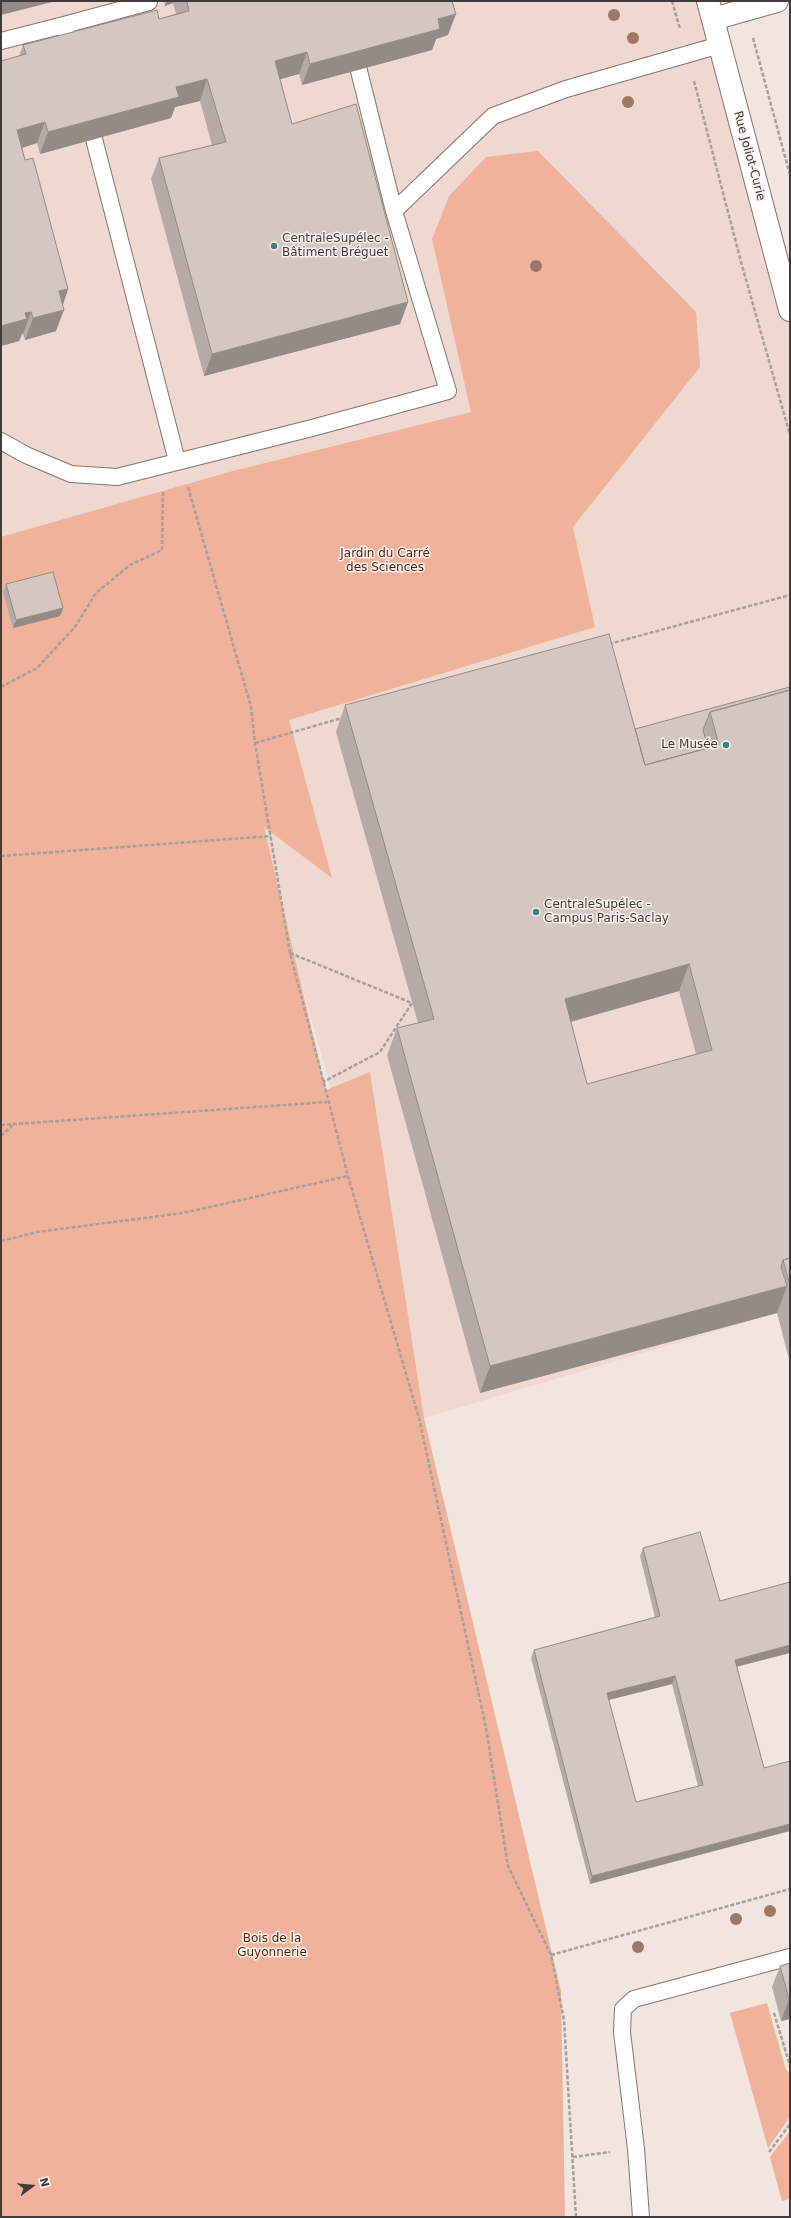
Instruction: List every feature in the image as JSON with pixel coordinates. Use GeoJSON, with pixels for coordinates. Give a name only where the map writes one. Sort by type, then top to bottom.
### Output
{"type":"FeatureCollection","features":[{"type":"Feature","properties":{"kind":"street"},"geometry":{"type":"LineString","coordinates":[[711,10],[777,1]]}},
{"type":"Feature","properties":{"kind":"street","name":"Rue Joliot-Curie"},"geometry":{"type":"LineString","coordinates":[[711,10],[790,310]]}},
{"type":"Feature","properties":{"kind":"lane"},"geometry":{"type":"LineString","coordinates":[[1,41],[149,2]]}},
{"type":"Feature","properties":{"kind":"lane"},"geometry":{"type":"LineString","coordinates":[[64,25],[72,52]]}},
{"type":"Feature","properties":{"kind":"lane"},"geometry":{"type":"LineString","coordinates":[[394,211],[493,116],[566,89],[720,45]]}},
{"type":"Feature","properties":{"kind":"lane"},"geometry":{"type":"LineString","coordinates":[[1,441],[26,455],[71,474],[117,477],[312,428],[448,391],[394,211],[359,71]]}},
{"type":"Feature","properties":{"kind":"lane"},"geometry":{"type":"LineString","coordinates":[[94,139],[177,461]]}},
{"type":"Feature","properties":{"kind":"lane"},"geometry":{"type":"LineString","coordinates":[[641,2217],[636,2149],[622,2032],[623,2009],[634,1999],[790,1957]]}},
{"type":"Feature","properties":{"kind":"path"},"geometry":{"type":"LineString","coordinates":[[672,1],[790,435]]}},
{"type":"Feature","properties":{"kind":"path"},"geometry":{"type":"LineString","coordinates":[[752,34],[790,175]]}},
{"type":"Feature","properties":{"kind":"path"},"geometry":{"type":"LineString","coordinates":[[1,687],[37,668],[75,627],[96,594],[130,565],[162,550],[162,492],[177,461]]}},
{"type":"Feature","properties":{"kind":"path"},"geometry":{"type":"LineString","coordinates":[[177,461],[189,491],[252,707],[255,743],[290,953],[327,1102],[419,1418],[486,1728],[508,1866],[551,1955],[564,2020],[576,2217]]}},
{"type":"Feature","properties":{"kind":"path"},"geometry":{"type":"LineString","coordinates":[[607,645],[790,595]]}},
{"type":"Feature","properties":{"kind":"path"},"geometry":{"type":"LineString","coordinates":[[255,743],[347,717]]}},
{"type":"Feature","properties":{"kind":"path"},"geometry":{"type":"LineString","coordinates":[[1,856],[271,836]]}},
{"type":"Feature","properties":{"kind":"path"},"geometry":{"type":"LineString","coordinates":[[290,953],[412,1003],[380,1052],[323,1082]]}},
{"type":"Feature","properties":{"kind":"path"},"geometry":{"type":"LineString","coordinates":[[1,1125],[327,1102]]}},
{"type":"Feature","properties":{"kind":"path"},"geometry":{"type":"LineString","coordinates":[[1,1136],[14,1124]]}},
{"type":"Feature","properties":{"kind":"path"},"geometry":{"type":"LineString","coordinates":[[1,1241],[37,1232],[183,1213],[348,1176]]}},
{"type":"Feature","properties":{"kind":"path"},"geometry":{"type":"LineString","coordinates":[[551,1955],[790,1889]]}},
{"type":"Feature","properties":{"kind":"path"},"geometry":{"type":"LineString","coordinates":[[774,2013],[790,2066]]}},
{"type":"Feature","properties":{"kind":"path"},"geometry":{"type":"LineString","coordinates":[[769,2152],[790,2124]]}},
{"type":"Feature","properties":{"kind":"path"},"geometry":{"type":"LineString","coordinates":[[573,2157],[636,2149]]}},
{"type":"Feature","properties":{"kind":"shaded area","name":"CentraleSupélec - Campus Paris-Saclay"},"geometry":{"type":"Polygon","coordinates":[[[1,1],[708,1],[790,307],[790,1288],[777,1313],[424,1418],[163,493],[1,537],[1,1]]]}},
{"type":"Feature","properties":{"kind":"green space","name":"Bois de la Guyonnerie"},"geometry":{"type":"Polygon","coordinates":[[[538,151],[696,312],[700,367],[573,527],[595,627],[289,720],[332,878],[264,827],[326,1090],[370,1072],[424,1418],[561,1991],[565,2217],[1,2217],[1,537],[233,471],[471,412],[432,239],[449,196],[486,157],[538,151]]]}},
{"type":"Feature","properties":{"kind":"green space"},"geometry":{"type":"Polygon","coordinates":[[[767,2003],[786,2070],[790,2073],[790,2117],[768,2148],[730,2013],[767,2003]]]}},
{"type":"Feature","properties":{"kind":"green space"},"geometry":{"type":"Polygon","coordinates":[[[790,2131],[790,2199],[782,2201],[770,2157],[790,2131]]]}},
{"type":"Feature","properties":{"kind":"building","name":"CentraleSupélec - Bâtiment Bréguet"},"geometry":{"type":"Polygon","coordinates":[[[187,1],[452,1],[456,14],[438,19],[440,29],[310,64],[307,52],[275,61],[292,124],[356,104],[408,302],[212,354],[159,158],[226,142],[207,79],[176,87],[179,97],[48,132],[45,122],[17,130],[25,160],[33,158],[68,289],[59,291],[64,310],[33,318],[31,312],[25,313],[27,319],[1,326],[1,61],[26,54],[23,45],[157,10],[159,19],[189,11],[187,1]]]}},
{"type":"Feature","properties":{"kind":"building"},"geometry":{"type":"Polygon","coordinates":[[[53,572],[63,608],[16,620],[6,584],[53,572]]]}},
{"type":"Feature","properties":{"kind":"building"},"geometry":{"type":"Polygon","coordinates":[[[609,634],[645,765],[719,745],[710,712],[790,690],[790,1258],[783,1260],[781,1267],[787,1286],[490,1366],[397,1028],[434,1019],[345,705],[609,634]],[[689,964],[565,999],[587,1084],[712,1050],[689,964]]]}},
{"type":"Feature","properties":{"kind":"building"},"geometry":{"type":"Polygon","coordinates":[[[790,687],[790,690],[710,712],[703,730],[708,748],[645,765],[635,729],[790,687]]]}},
{"type":"Feature","properties":{"kind":"building"},"geometry":{"type":"Polygon","coordinates":[[[790,1258],[790,1285],[783,1260],[790,1258]]]}},
{"type":"Feature","properties":{"kind":"building"},"geometry":{"type":"Polygon","coordinates":[[[700,1532],[720,1601],[790,1582],[790,1645],[735,1660],[764,1768],[790,1761],[790,1824],[592,1876],[534,1650],[660,1616],[643,1548],[700,1532]],[[675,1676],[607,1693],[636,1802],[703,1785],[675,1676]]]}},
{"type":"Feature","properties":{"kind":"building"},"geometry":{"type":"Polygon","coordinates":[[[790,1963],[790,1999],[789,1999],[780,1966],[790,1963]]]}},
{"type":"Feature","properties":{"kind":"place","name":"CentraleSupélec - Bâtiment Bréguet"},"geometry":{"type":"Point","coordinates":[274,246]}},
{"type":"Feature","properties":{"kind":"place","name":"Le Musée"},"geometry":{"type":"Point","coordinates":[726,745]}},
{"type":"Feature","properties":{"kind":"place","name":"CentraleSupélec - Campus Paris-Saclay"},"geometry":{"type":"Point","coordinates":[536,912]}},
{"type":"Feature","properties":{"kind":"park label","name":"Jardin du Carré des Sciences"},"geometry":{"type":"Point","coordinates":[385,561]}}]}
